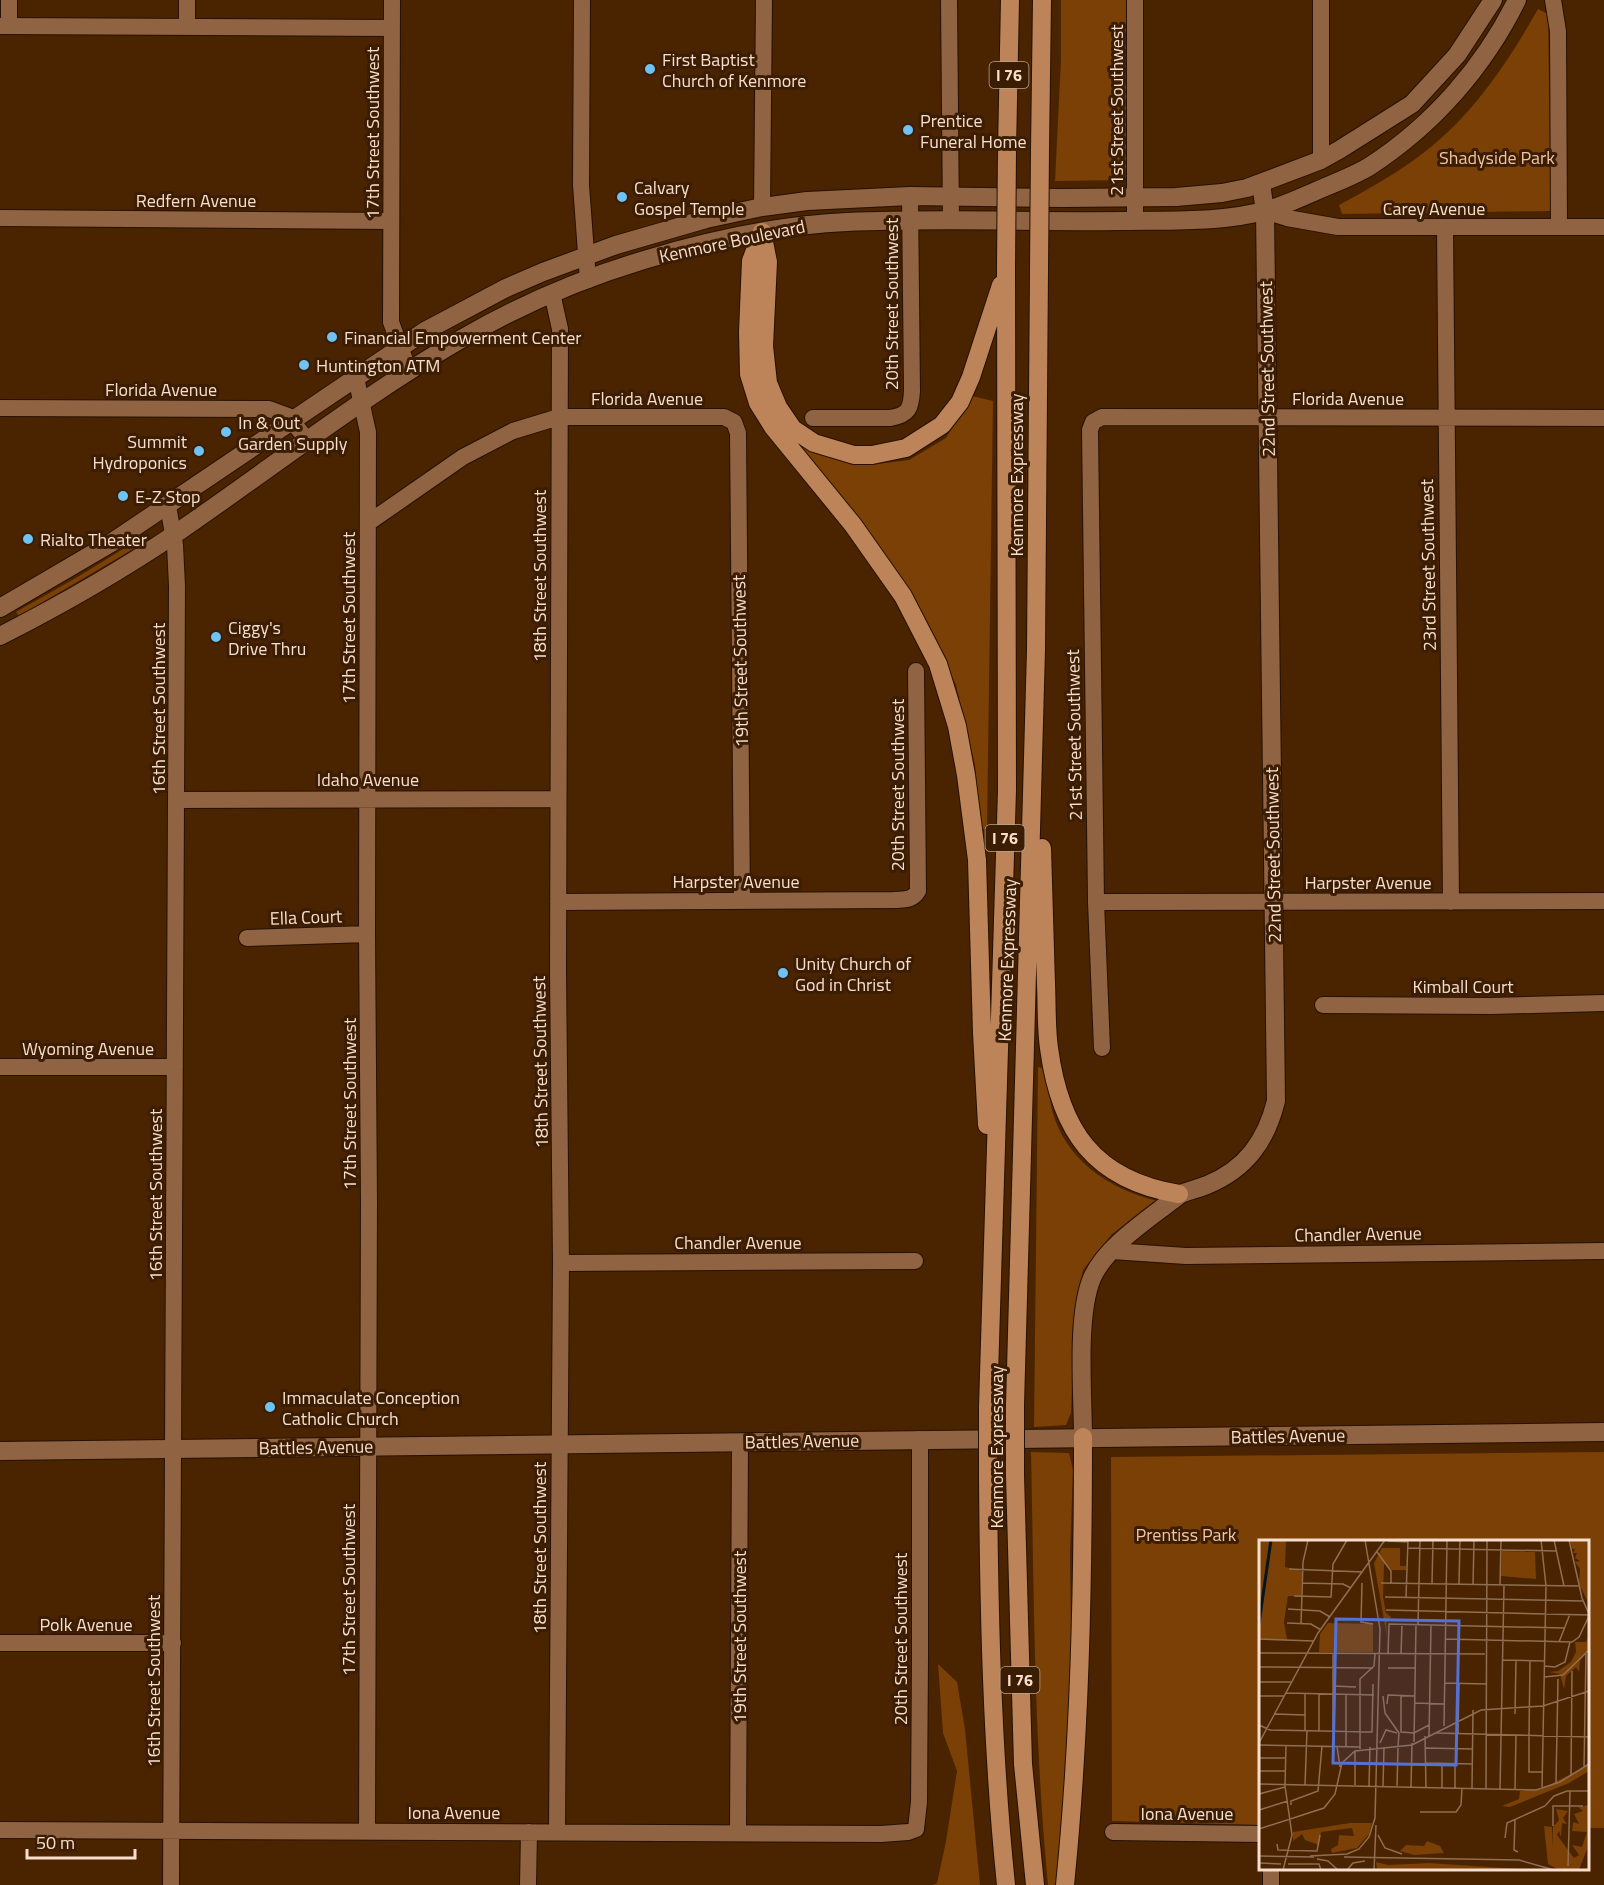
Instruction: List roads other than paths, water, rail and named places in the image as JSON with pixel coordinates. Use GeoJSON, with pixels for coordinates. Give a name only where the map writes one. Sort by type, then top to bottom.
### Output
{"type":"FeatureCollection","features":[{"type":"Feature","properties":{"kind":"highway","name":"Kenmore Expressway"},"geometry":{"type":"LineString","coordinates":[[1006,1885],[995,1757],[990,1659],[988,1407],[1007,790],[1006,268],[1010,0]]}},
{"type":"Feature","properties":{"kind":"highway","name":"Kenmore Expressway"},"geometry":{"type":"LineString","coordinates":[[1035,1885],[1023,1764],[1015,1405],[1036,650],[1042,0]]}},
{"type":"Feature","properties":{"kind":"highway"},"geometry":{"type":"LineString","coordinates":[[762,232],[768,262],[764,346],[768,383],[778,407],[793,429],[814,443],[854,455],[872,455],[906,448],[942,425],[960,402],[971,377],[1006,268]]}},
{"type":"Feature","properties":{"kind":"highway"},"geometry":{"type":"LineString","coordinates":[[762,232],[751,261],[748,332],[749,374],[758,403],[773,427],[854,525],[903,596],[938,664],[957,726],[977,860],[982,1033],[994,1253]]}},
{"type":"Feature","properties":{"kind":"highway"},"geometry":{"type":"LineString","coordinates":[[1036,650],[1048,1048],[1064,1113],[1076,1135],[1090,1153],[1108,1169],[1130,1180],[1179,1194]]}},
{"type":"Feature","properties":{"kind":"highway"},"geometry":{"type":"LineString","coordinates":[[1065,1885],[1077,1732],[1083,1530],[1083,1437]]}},
{"type":"Feature","properties":{"kind":"main road","name":"Kenmore Boulevard"},"geometry":{"type":"LineString","coordinates":[[0,608],[79,563],[168,506],[425,331],[506,288],[586,255],[706,219],[762,207],[838,199],[910,196],[1176,197],[1222,193],[1261,184],[1321,160],[1412,104],[1457,55],[1493,0]]}},
{"type":"Feature","properties":{"kind":"main road","name":"Kenmore Boulevard"},"geometry":{"type":"LineString","coordinates":[[0,636],[42,614],[174,535],[409,371],[465,336],[552,293],[644,260],[706,243],[804,225],[911,220],[1196,220],[1265,211],[1293,201],[1369,166],[1415,131],[1467,80],[1503,28],[1517,0]]}},
{"type":"Feature","properties":{"kind":"main road","name":"22nd Street Southwest"},"geometry":{"type":"LineString","coordinates":[[1083,1437],[1083,1329],[1086,1295],[1093,1276],[1112,1251],[1179,1194],[1206,1186],[1251,1155],[1271,1122],[1276,1101],[1265,211],[1261,184]]}},
{"type":"Feature","properties":{"kind":"main road"},"geometry":{"type":"LineString","coordinates":[[762,207],[762,232]]}},
{"type":"Feature","properties":{"kind":"main road","name":"Battles Avenue"},"geometry":{"type":"LineString","coordinates":[[0,1451],[1604,1432]]}},
{"type":"Feature","properties":{"kind":"street"},"geometry":{"type":"LineString","coordinates":[[9,0],[4,26],[392,27]]}},
{"type":"Feature","properties":{"kind":"street"},"geometry":{"type":"LineString","coordinates":[[187,0],[187,27]]}},
{"type":"Feature","properties":{"kind":"street","name":"17th Street Southwest"},"geometry":{"type":"LineString","coordinates":[[392,0],[392,322],[409,371]]}},
{"type":"Feature","properties":{"kind":"street"},"geometry":{"type":"LineString","coordinates":[[582,0],[581,185],[588,280]]}},
{"type":"Feature","properties":{"kind":"street"},"geometry":{"type":"LineString","coordinates":[[762,207],[764,0]]}},
{"type":"Feature","properties":{"kind":"street"},"geometry":{"type":"LineString","coordinates":[[949,0],[951,221]]}},
{"type":"Feature","properties":{"kind":"street","name":"21st Street Southwest"},"geometry":{"type":"LineString","coordinates":[[1135,221],[1136,0]]}},
{"type":"Feature","properties":{"kind":"street"},"geometry":{"type":"LineString","coordinates":[[1321,0],[1321,160]]}},
{"type":"Feature","properties":{"kind":"street"},"geometry":{"type":"LineString","coordinates":[[1553,0],[1558,31],[1559,227]]}},
{"type":"Feature","properties":{"kind":"street","name":"20th Street Southwest"},"geometry":{"type":"LineString","coordinates":[[813,418],[890,418],[902,416],[908,411],[912,391],[910,196]]}},
{"type":"Feature","properties":{"kind":"street","name":"Carey Avenue"},"geometry":{"type":"LineString","coordinates":[[1265,211],[1287,218],[1338,227],[1604,227]]}},
{"type":"Feature","properties":{"kind":"street","name":"Redfern Avenue"},"geometry":{"type":"LineString","coordinates":[[0,218],[392,221]]}},
{"type":"Feature","properties":{"kind":"street","name":"23rd Street Southwest"},"geometry":{"type":"LineString","coordinates":[[1445,227],[1451,902]]}},
{"type":"Feature","properties":{"kind":"street","name":"18th Street Southwest"},"geometry":{"type":"LineString","coordinates":[[552,293],[560,329],[558,902],[561,1263],[557,1832]]}},
{"type":"Feature","properties":{"kind":"street","name":"17th Street Southwest"},"geometry":{"type":"LineString","coordinates":[[356,378],[368,432],[367,1831]]}},
{"type":"Feature","properties":{"kind":"street","name":"Florida Avenue"},"geometry":{"type":"LineString","coordinates":[[0,408],[269,409],[288,416],[308,441]]}},
{"type":"Feature","properties":{"kind":"street","name":"Florida Avenue"},"geometry":{"type":"LineString","coordinates":[[368,523],[463,457],[513,431],[560,417],[724,417],[734,422]]}},
{"type":"Feature","properties":{"kind":"street","name":"Florida Avenue"},"geometry":{"type":"LineString","coordinates":[[1093,422],[1102,417],[1604,418]]}},
{"type":"Feature","properties":{"kind":"street","name":"19th Street Southwest"},"geometry":{"type":"LineString","coordinates":[[734,422],[738,433],[742,900]]}},
{"type":"Feature","properties":{"kind":"street","name":"21st Street Southwest"},"geometry":{"type":"LineString","coordinates":[[1093,422],[1090,430],[1096,902],[1101,1048]]}},
{"type":"Feature","properties":{"kind":"street","name":"16th Street Southwest"},"geometry":{"type":"LineString","coordinates":[[168,506],[174,535],[177,586],[171,1885]]}},
{"type":"Feature","properties":{"kind":"street","name":"20th Street Southwest"},"geometry":{"type":"LineString","coordinates":[[914,897],[918,891],[916,671]]}},
{"type":"Feature","properties":{"kind":"street","name":"Idaho Avenue"},"geometry":{"type":"LineString","coordinates":[[177,800],[558,799]]}},
{"type":"Feature","properties":{"kind":"street","name":"Harpster Avenue"},"geometry":{"type":"LineString","coordinates":[[558,902],[894,900],[914,897]]}},
{"type":"Feature","properties":{"kind":"street","name":"Harpster Avenue"},"geometry":{"type":"LineString","coordinates":[[1096,902],[1604,901]]}},
{"type":"Feature","properties":{"kind":"street","name":"Ella Court"},"geometry":{"type":"LineString","coordinates":[[247,938],[367,934]]}},
{"type":"Feature","properties":{"kind":"street","name":"Kimball Court"},"geometry":{"type":"LineString","coordinates":[[1323,1005],[1491,1006],[1604,1003]]}},
{"type":"Feature","properties":{"kind":"street","name":"Wyoming Avenue"},"geometry":{"type":"LineString","coordinates":[[0,1067],[175,1067]]}},
{"type":"Feature","properties":{"kind":"street","name":"Chandler Avenue"},"geometry":{"type":"LineString","coordinates":[[1112,1251],[1185,1256],[1604,1251]]}},
{"type":"Feature","properties":{"kind":"street","name":"Chandler Avenue"},"geometry":{"type":"LineString","coordinates":[[561,1263],[915,1261]]}},
{"type":"Feature","properties":{"kind":"street","name":"20th Street Southwest"},"geometry":{"type":"LineString","coordinates":[[908,1832],[916,1829],[919,1802],[920,1439]]}},
{"type":"Feature","properties":{"kind":"street","name":"19th Street Southwest"},"geometry":{"type":"LineString","coordinates":[[738,1832],[740,1442]]}},
{"type":"Feature","properties":{"kind":"street","name":"Polk Avenue"},"geometry":{"type":"LineString","coordinates":[[0,1643],[173,1643]]}},
{"type":"Feature","properties":{"kind":"street","name":"Iona Avenue"},"geometry":{"type":"LineString","coordinates":[[0,1830],[908,1832]]}},
{"type":"Feature","properties":{"kind":"street"},"geometry":{"type":"LineString","coordinates":[[528,1885],[529,1832]]}},
{"type":"Feature","properties":{"kind":"street","name":"Iona Avenue"},"geometry":{"type":"LineString","coordinates":[[1113,1832],[1259,1834]]}},
{"type":"Feature","properties":{"kind":"place","name":"First Baptist Church of Kenmore"},"geometry":{"type":"Point","coordinates":[650,69]}},
{"type":"Feature","properties":{"kind":"place","name":"Prentice Funeral Home"},"geometry":{"type":"Point","coordinates":[908,130]}},
{"type":"Feature","properties":{"kind":"place","name":"Calvary Gospel Temple"},"geometry":{"type":"Point","coordinates":[622,197]}},
{"type":"Feature","properties":{"kind":"place","name":"Financial Empowerment Center"},"geometry":{"type":"Point","coordinates":[332,337]}},
{"type":"Feature","properties":{"kind":"place","name":"Huntington ATM"},"geometry":{"type":"Point","coordinates":[304,365]}},
{"type":"Feature","properties":{"kind":"place","name":"In & Out Garden Supply"},"geometry":{"type":"Point","coordinates":[226,432]}},
{"type":"Feature","properties":{"kind":"place","name":"Summit Hydroponics"},"geometry":{"type":"Point","coordinates":[199,451]}},
{"type":"Feature","properties":{"kind":"place","name":"E-Z Stop"},"geometry":{"type":"Point","coordinates":[123,496]}},
{"type":"Feature","properties":{"kind":"place","name":"Rialto Theater"},"geometry":{"type":"Point","coordinates":[28,539]}},
{"type":"Feature","properties":{"kind":"place","name":"Ciggy's Drive Thru"},"geometry":{"type":"Point","coordinates":[216,637]}},
{"type":"Feature","properties":{"kind":"place","name":"Unity Church of God in Christ"},"geometry":{"type":"Point","coordinates":[783,973]}},
{"type":"Feature","properties":{"kind":"place","name":"Immaculate Conception Catholic Church"},"geometry":{"type":"Point","coordinates":[270,1407]}},
{"type":"Feature","properties":{"kind":"park label","name":"Shadyside Park"},"geometry":{"type":"Point","coordinates":[1497,157]}},
{"type":"Feature","properties":{"kind":"park label","name":"Prentiss Park"},"geometry":{"type":"Point","coordinates":[1186,1534]}}]}
